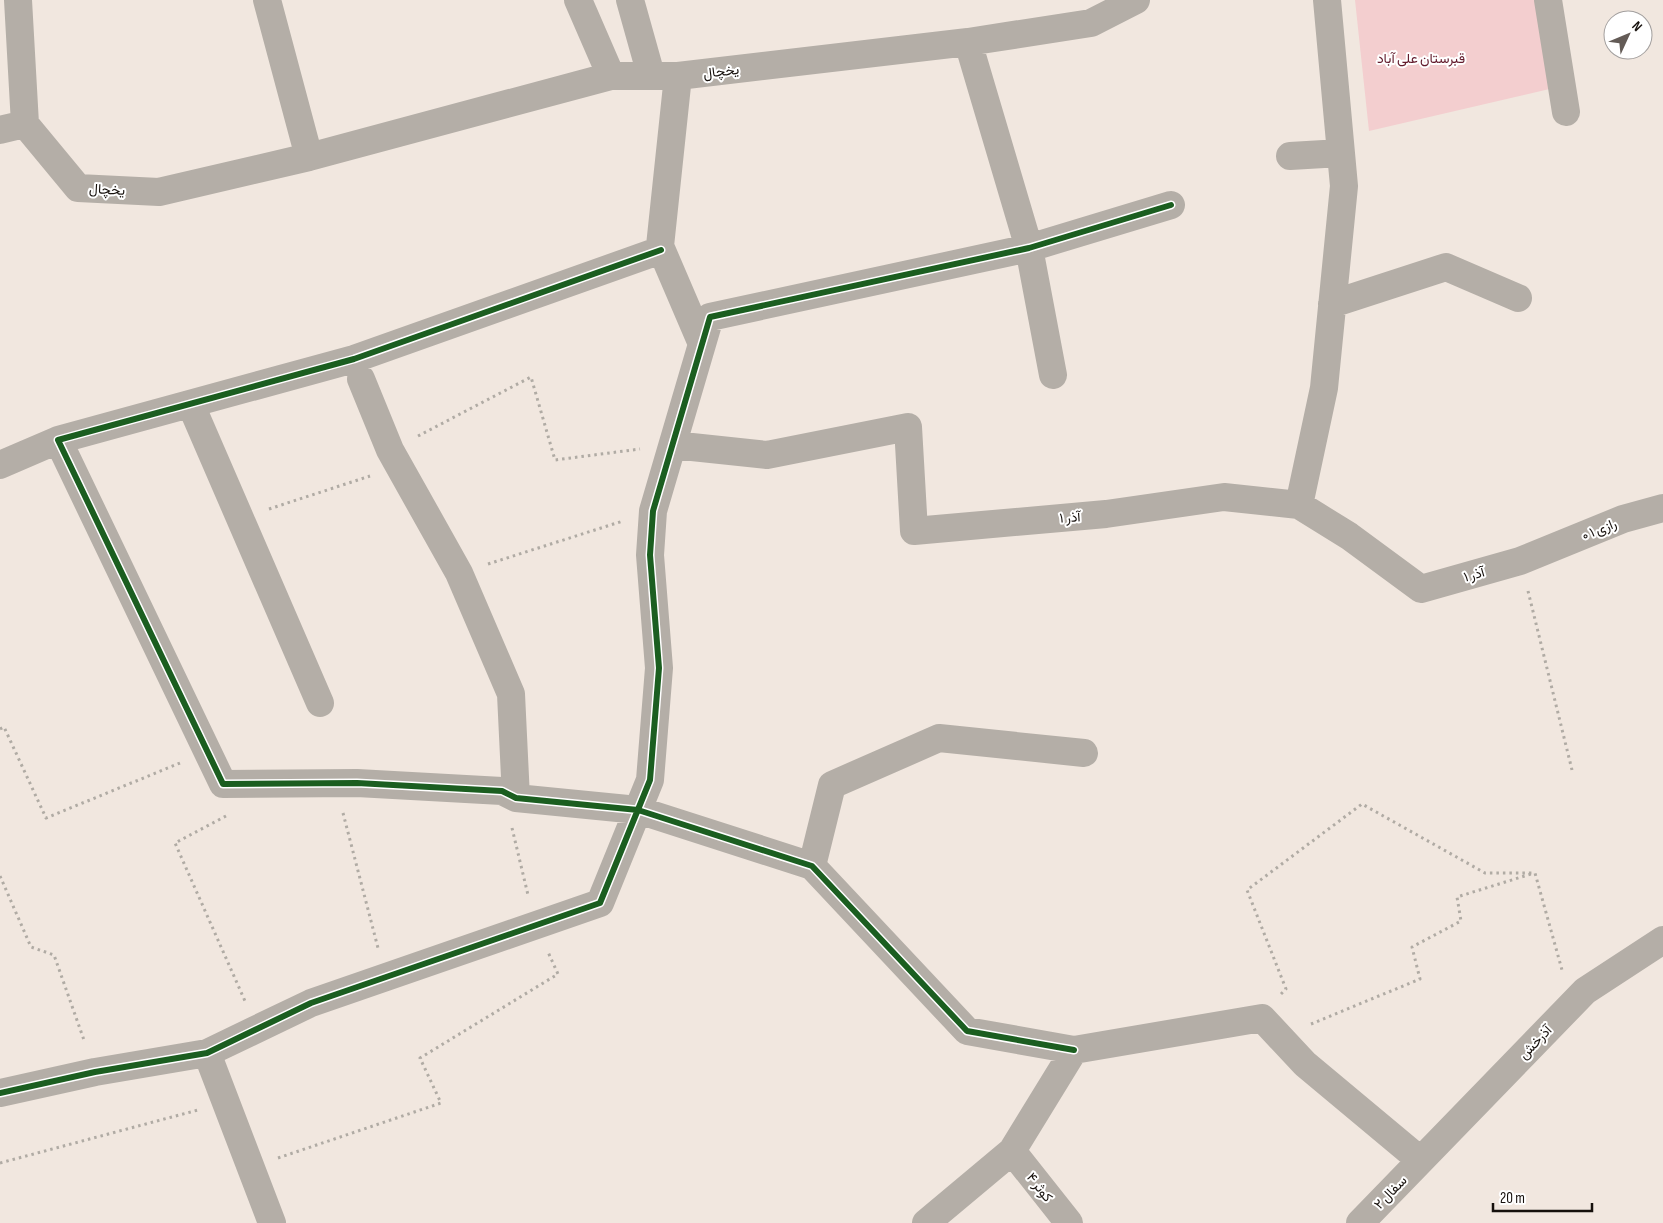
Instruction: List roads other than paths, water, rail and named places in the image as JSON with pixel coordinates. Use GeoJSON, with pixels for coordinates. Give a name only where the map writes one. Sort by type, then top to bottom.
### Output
{"type":"FeatureCollection","features":[{"type":"Feature","properties":{"kind":"street","name":"یخچال"},"geometry":{"type":"LineString","coordinates":[[18,0],[13,127],[78,188],[159,192],[309,157],[610,76],[665,76],[968,42],[1091,23],[1136,0]]}},
{"type":"Feature","properties":{"kind":"street"},"geometry":{"type":"LineString","coordinates":[[267,0],[309,157]]}},
{"type":"Feature","properties":{"kind":"street"},"geometry":{"type":"LineString","coordinates":[[578,0],[610,76]]}},
{"type":"Feature","properties":{"kind":"street"},"geometry":{"type":"LineString","coordinates":[[630,0],[665,76],[661,250],[702,344]]}},
{"type":"Feature","properties":{"kind":"street"},"geometry":{"type":"LineString","coordinates":[[1299,505],[1324,388],[1344,186],[1327,0]]}},
{"type":"Feature","properties":{"kind":"street"},"geometry":{"type":"LineString","coordinates":[[1548,0],[1566,112]]}},
{"type":"Feature","properties":{"kind":"street"},"geometry":{"type":"LineString","coordinates":[[968,42],[1028,248],[1053,375]]}},
{"type":"Feature","properties":{"kind":"street"},"geometry":{"type":"LineString","coordinates":[[1290,156],[1342,153]]}},
{"type":"Feature","properties":{"kind":"street"},"geometry":{"type":"LineString","coordinates":[[0,1093],[95,1072],[207,1052],[311,1003],[600,902],[650,780],[659,668],[650,555],[653,511],[710,317],[1028,248],[1171,205]]}},
{"type":"Feature","properties":{"kind":"street"},"geometry":{"type":"LineString","coordinates":[[0,465],[58,440],[354,359],[661,250]]}},
{"type":"Feature","properties":{"kind":"street"},"geometry":{"type":"LineString","coordinates":[[1332,304],[1446,267],[1518,298]]}},
{"type":"Feature","properties":{"kind":"street"},"geometry":{"type":"LineString","coordinates":[[361,379],[394,458],[459,573],[511,694],[509,795]]}},
{"type":"Feature","properties":{"kind":"street"},"geometry":{"type":"LineString","coordinates":[[191,405],[320,703]]}},
{"type":"Feature","properties":{"kind":"street","name":"آذر ۱"},"geometry":{"type":"LineString","coordinates":[[673,445],[767,455],[908,427],[914,532],[1106,514],[1224,496],[1299,505],[1349,536],[1421,589],[1528,558]]}},
{"type":"Feature","properties":{"kind":"street"},"geometry":{"type":"LineString","coordinates":[[58,440],[223,784],[335,784],[509,795],[638,810],[812,866],[967,1031],[1074,1050],[1262,1018],[1306,1064],[1420,1160]]}},
{"type":"Feature","properties":{"kind":"street","name":"رازی ۱ ۰"},"geometry":{"type":"LineString","coordinates":[[1528,558],[1623,519],[1663,508]]}},
{"type":"Feature","properties":{"kind":"street"},"geometry":{"type":"LineString","coordinates":[[812,866],[832,785],[939,738],[1084,753]]}},
{"type":"Feature","properties":{"kind":"street","name":"آذرخش"},"geometry":{"type":"LineString","coordinates":[[1420,1160],[1585,991],[1663,940]]}},
{"type":"Feature","properties":{"kind":"street"},"geometry":{"type":"LineString","coordinates":[[926,1223],[1012,1151],[1074,1050]]}},
{"type":"Feature","properties":{"kind":"street"},"geometry":{"type":"LineString","coordinates":[[207,1052],[272,1223]]}},
{"type":"Feature","properties":{"kind":"street","name":"کوثر ۴"},"geometry":{"type":"LineString","coordinates":[[1012,1151],[1068,1223]]}},
{"type":"Feature","properties":{"kind":"street","name":"سفال ۲"},"geometry":{"type":"LineString","coordinates":[[1360,1223],[1420,1160]]}},
{"type":"Feature","properties":{"kind":"park label","name":"قبرستان علی آباد"},"geometry":{"type":"Point","coordinates":[1421,58]}}]}
